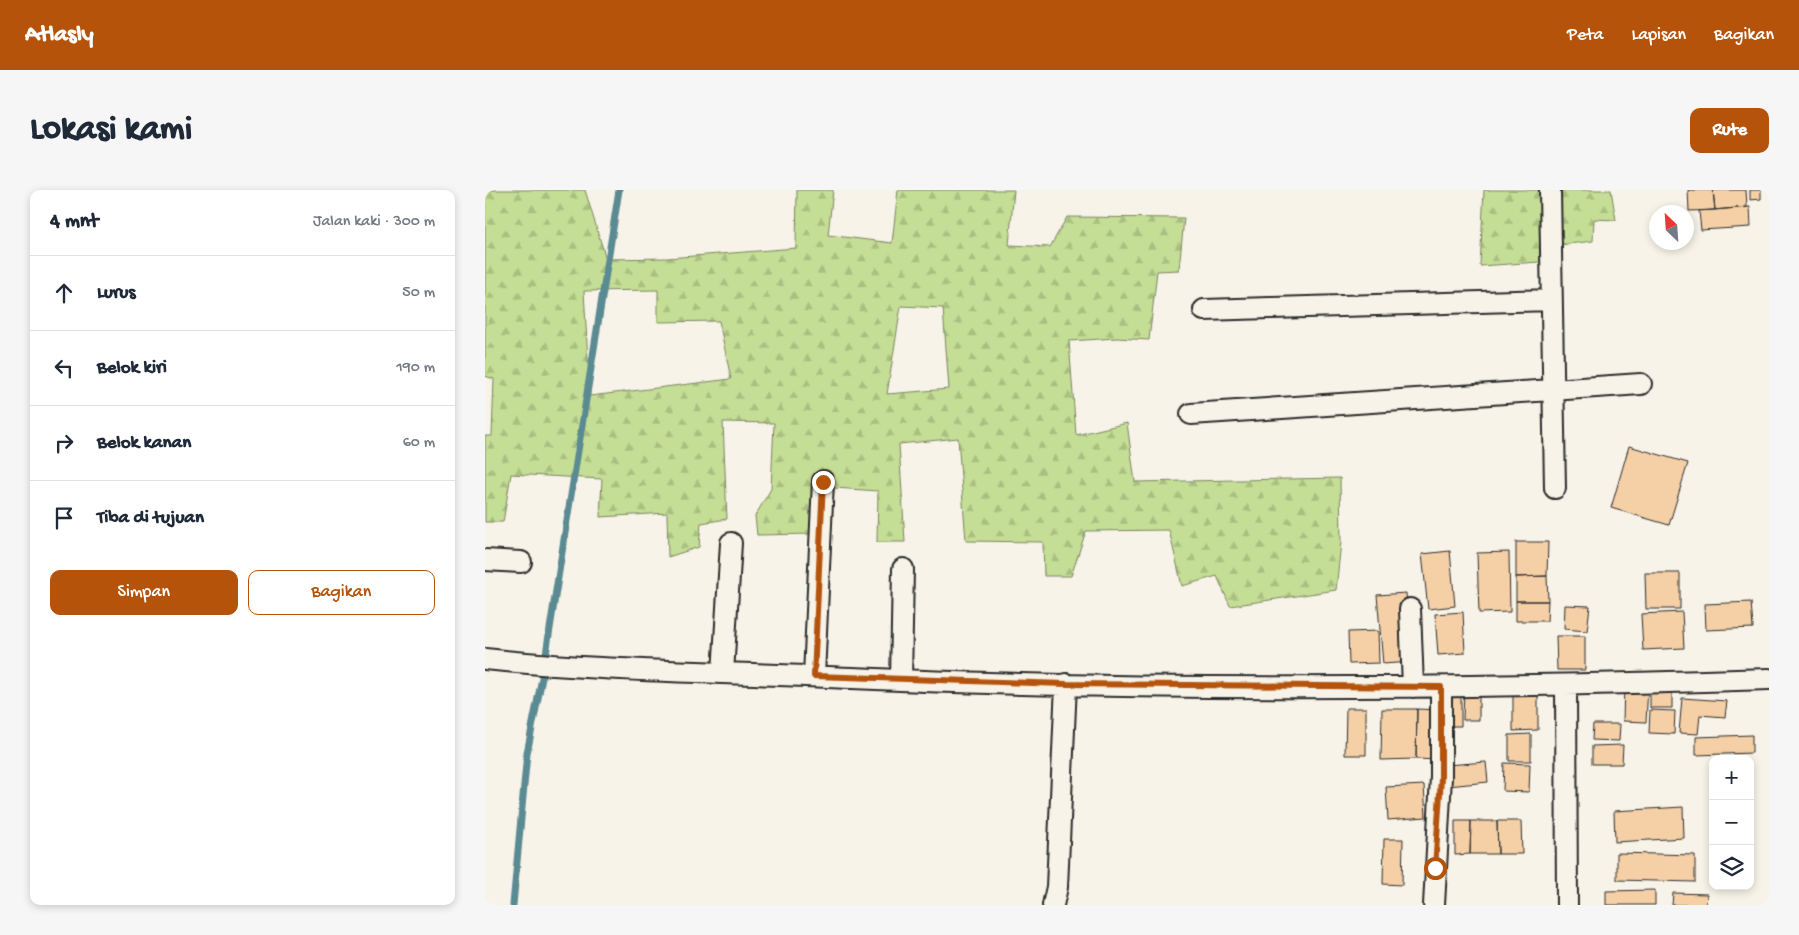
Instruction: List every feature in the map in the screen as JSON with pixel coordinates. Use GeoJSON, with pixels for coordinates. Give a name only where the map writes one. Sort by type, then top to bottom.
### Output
{"type":"FeatureCollection","features":[{"type":"Feature","properties":{"kind":"street"},"geometry":{"type":"LineString","coordinates":[[1550,190],[1555,488]]}},
{"type":"Feature","properties":{"kind":"street"},"geometry":{"type":"LineString","coordinates":[[1204,310],[1551,300]]}},
{"type":"Feature","properties":{"kind":"street"},"geometry":{"type":"LineString","coordinates":[[1191,414],[1641,384]]}},
{"type":"Feature","properties":{"kind":"street"},"geometry":{"type":"LineString","coordinates":[[814,676],[823,482]]}},
{"type":"Feature","properties":{"kind":"street"},"geometry":{"type":"LineString","coordinates":[[723,673],[731,543]]}},
{"type":"Feature","properties":{"kind":"street"},"geometry":{"type":"LineString","coordinates":[[485,560],[521,562]]}},
{"type":"Feature","properties":{"kind":"street"},"geometry":{"type":"LineString","coordinates":[[901,680],[903,569]]}},
{"type":"Feature","properties":{"kind":"street"},"geometry":{"type":"LineString","coordinates":[[1411,609],[1413,687]]}},
{"type":"Feature","properties":{"kind":"street"},"geometry":{"type":"LineString","coordinates":[[485,659],[532,664],[723,673],[1066,684],[1441,687],[1769,679]]}},
{"type":"Feature","properties":{"kind":"street"},"geometry":{"type":"LineString","coordinates":[[1053,905],[1057,886],[1066,684]]}},
{"type":"Feature","properties":{"kind":"street"},"geometry":{"type":"LineString","coordinates":[[1566,685],[1567,905]]}},
{"type":"Feature","properties":{"kind":"street"},"geometry":{"type":"LineString","coordinates":[[1433,905],[1441,778],[1441,687]]}},
{"type":"Feature","properties":{"kind":"green space"},"geometry":{"type":"Polygon","coordinates":[[[485,190],[585,190],[606,259],[668,258],[796,248],[797,190],[833,190],[828,235],[892,243],[898,190],[1014,190],[1009,245],[1050,247],[1067,217],[1184,218],[1179,270],[1157,271],[1149,340],[1117,338],[1069,341],[1076,435],[1127,423],[1135,482],[1340,478],[1341,542],[1336,590],[1230,606],[1217,576],[1182,586],[1169,530],[1086,531],[1071,576],[1044,576],[1043,542],[966,541],[958,438],[899,444],[905,542],[877,542],[878,491],[820,487],[815,534],[757,535],[755,516],[771,489],[774,423],[723,422],[727,519],[701,523],[699,547],[668,557],[667,513],[600,517],[602,479],[511,474],[503,522],[485,522],[485,436],[492,436],[494,379],[485,376],[485,190]],[[658,290],[584,291],[590,396],[731,379],[719,321],[658,322],[658,290]],[[901,306],[887,394],[949,389],[943,308],[901,306]]]}},
{"type":"Feature","properties":{"kind":"green space"},"geometry":{"type":"Polygon","coordinates":[[[1484,190],[1611,190],[1616,220],[1594,219],[1593,241],[1560,245],[1554,261],[1480,266],[1484,190]]]}},
{"type":"Feature","properties":{"kind":"building"},"geometry":{"type":"Polygon","coordinates":[[[1688,190],[1713,190],[1715,210],[1694,211],[1694,205],[1689,205],[1688,190]]]}},
{"type":"Feature","properties":{"kind":"building"},"geometry":{"type":"Polygon","coordinates":[[[1713,190],[1746,190],[1747,207],[1715,210],[1713,190]]]}},
{"type":"Feature","properties":{"kind":"building"},"geometry":{"type":"Polygon","coordinates":[[[1750,190],[1761,190],[1761,199],[1750,200],[1750,190]]]}},
{"type":"Feature","properties":{"kind":"building"},"geometry":{"type":"Polygon","coordinates":[[[1750,207],[1751,227],[1701,230],[1699,211],[1750,207]]]}},
{"type":"Feature","properties":{"kind":"building"},"geometry":{"type":"Polygon","coordinates":[[[1629,446],[1688,463],[1669,525],[1611,508],[1629,446]]]}},
{"type":"Feature","properties":{"kind":"building"},"geometry":{"type":"Polygon","coordinates":[[[1516,542],[1548,542],[1547,576],[1516,577],[1516,542]]]}},
{"type":"Feature","properties":{"kind":"building"},"geometry":{"type":"Polygon","coordinates":[[[1450,551],[1455,606],[1428,609],[1422,554],[1450,551]]]}},
{"type":"Feature","properties":{"kind":"building"},"geometry":{"type":"Polygon","coordinates":[[[1509,552],[1510,612],[1479,613],[1477,553],[1509,552]]]}},
{"type":"Feature","properties":{"kind":"building"},"geometry":{"type":"Polygon","coordinates":[[[1645,573],[1680,573],[1680,609],[1646,609],[1645,573]]]}},
{"type":"Feature","properties":{"kind":"building"},"geometry":{"type":"Polygon","coordinates":[[[1547,576],[1548,601],[1516,601],[1516,577],[1547,576]]]}},
{"type":"Feature","properties":{"kind":"building"},"geometry":{"type":"Polygon","coordinates":[[[1406,593],[1411,662],[1383,664],[1377,595],[1406,593]]]}},
{"type":"Feature","properties":{"kind":"building"},"geometry":{"type":"Polygon","coordinates":[[[1516,601],[1548,601],[1547,621],[1516,621],[1516,601]]]}},
{"type":"Feature","properties":{"kind":"building"},"geometry":{"type":"Polygon","coordinates":[[[1751,602],[1753,628],[1706,630],[1705,604],[1751,602]]]}},
{"type":"Feature","properties":{"kind":"building"},"geometry":{"type":"Polygon","coordinates":[[[1565,605],[1590,606],[1587,631],[1564,629],[1565,605]]]}},
{"type":"Feature","properties":{"kind":"building"},"geometry":{"type":"Polygon","coordinates":[[[1463,612],[1465,653],[1438,655],[1435,614],[1463,612]]]}},
{"type":"Feature","properties":{"kind":"building"},"geometry":{"type":"Polygon","coordinates":[[[1682,612],[1684,648],[1643,650],[1641,614],[1682,612]]]}},
{"type":"Feature","properties":{"kind":"building"},"geometry":{"type":"Polygon","coordinates":[[[1378,631],[1379,663],[1349,664],[1348,632],[1378,631]]]}},
{"type":"Feature","properties":{"kind":"building"},"geometry":{"type":"Polygon","coordinates":[[[1556,636],[1585,636],[1585,670],[1557,670],[1556,636]]]}},
{"type":"Feature","properties":{"kind":"building"},"geometry":{"type":"Polygon","coordinates":[[[1624,685],[1648,686],[1646,722],[1623,721],[1624,685]]]}},
{"type":"Feature","properties":{"kind":"building"},"geometry":{"type":"Polygon","coordinates":[[[1650,685],[1672,685],[1672,708],[1650,708],[1650,685]]]}},
{"type":"Feature","properties":{"kind":"building"},"geometry":{"type":"Polygon","coordinates":[[[1513,687],[1538,688],[1538,730],[1513,731],[1513,687]]]}},
{"type":"Feature","properties":{"kind":"building"},"geometry":{"type":"Polygon","coordinates":[[[1464,688],[1479,688],[1479,720],[1463,720],[1464,688]]]}},
{"type":"Feature","properties":{"kind":"building"},"geometry":{"type":"Polygon","coordinates":[[[1448,694],[1461,694],[1461,726],[1448,726],[1448,694]]]}},
{"type":"Feature","properties":{"kind":"building"},"geometry":{"type":"Polygon","coordinates":[[[1682,698],[1727,701],[1725,717],[1700,715],[1698,734],[1679,733],[1682,698]]]}},
{"type":"Feature","properties":{"kind":"building"},"geometry":{"type":"Polygon","coordinates":[[[1346,708],[1366,708],[1366,755],[1345,755],[1346,708]]]}},
{"type":"Feature","properties":{"kind":"building"},"geometry":{"type":"Polygon","coordinates":[[[1382,709],[1417,709],[1416,759],[1381,760],[1382,709]]]}},
{"type":"Feature","properties":{"kind":"building"},"geometry":{"type":"Polygon","coordinates":[[[1417,709],[1439,710],[1439,760],[1416,759],[1417,709]]]}},
{"type":"Feature","properties":{"kind":"building"},"geometry":{"type":"Polygon","coordinates":[[[1650,710],[1675,711],[1674,734],[1649,733],[1650,710]]]}},
{"type":"Feature","properties":{"kind":"building"},"geometry":{"type":"Polygon","coordinates":[[[1593,724],[1620,724],[1619,741],[1592,740],[1593,724]]]}},
{"type":"Feature","properties":{"kind":"building"},"geometry":{"type":"Polygon","coordinates":[[[1531,734],[1531,761],[1509,761],[1509,735],[1531,734]]]}},
{"type":"Feature","properties":{"kind":"building"},"geometry":{"type":"Polygon","coordinates":[[[1752,735],[1752,753],[1696,755],[1696,737],[1752,735]]]}},
{"type":"Feature","properties":{"kind":"building"},"geometry":{"type":"Polygon","coordinates":[[[1623,745],[1622,764],[1592,764],[1592,746],[1623,745]]]}},
{"type":"Feature","properties":{"kind":"building"},"geometry":{"type":"Polygon","coordinates":[[[1486,762],[1488,782],[1448,786],[1447,765],[1486,762]]]}},
{"type":"Feature","properties":{"kind":"building"},"geometry":{"type":"Polygon","coordinates":[[[1504,763],[1530,764],[1529,792],[1503,791],[1504,763]]]}},
{"type":"Feature","properties":{"kind":"building"},"geometry":{"type":"Polygon","coordinates":[[[1424,785],[1426,817],[1388,820],[1386,787],[1424,785]]]}},
{"type":"Feature","properties":{"kind":"building"},"geometry":{"type":"Polygon","coordinates":[[[1683,807],[1684,838],[1615,842],[1614,811],[1683,807]]]}},
{"type":"Feature","properties":{"kind":"building"},"geometry":{"type":"Polygon","coordinates":[[[1455,821],[1471,821],[1470,854],[1455,855],[1455,821]]]}},
{"type":"Feature","properties":{"kind":"building"},"geometry":{"type":"Polygon","coordinates":[[[1471,821],[1497,821],[1498,854],[1470,854],[1471,821]]]}},
{"type":"Feature","properties":{"kind":"building"},"geometry":{"type":"Polygon","coordinates":[[[1497,821],[1521,821],[1522,854],[1498,854],[1497,821]]]}},
{"type":"Feature","properties":{"kind":"building"},"geometry":{"type":"Polygon","coordinates":[[[1384,839],[1403,839],[1402,885],[1383,884],[1384,839]]]}},
{"type":"Feature","properties":{"kind":"building"},"geometry":{"type":"Polygon","coordinates":[[[1617,853],[1695,855],[1695,882],[1617,880],[1617,853]]]}},
{"type":"Feature","properties":{"kind":"building"},"geometry":{"type":"Polygon","coordinates":[[[1655,890],[1655,905],[1606,905],[1606,891],[1655,890]]]}},
{"type":"Feature","properties":{"kind":"building"},"geometry":{"type":"Polygon","coordinates":[[[1673,893],[1707,894],[1706,905],[1672,905],[1673,893]]]}},
{"type":"Feature","properties":{"kind":"waterway"},"geometry":{"type":"LineString","coordinates":[[513,905],[527,753],[543,673],[619,190]]}},
{"type":"Feature","properties":{"kind":"route"},"geometry":{"type":"LineString","coordinates":[[823,482],[814,676],[1066,684],[1441,687],[1441,778],[1435,868]]}}]}
